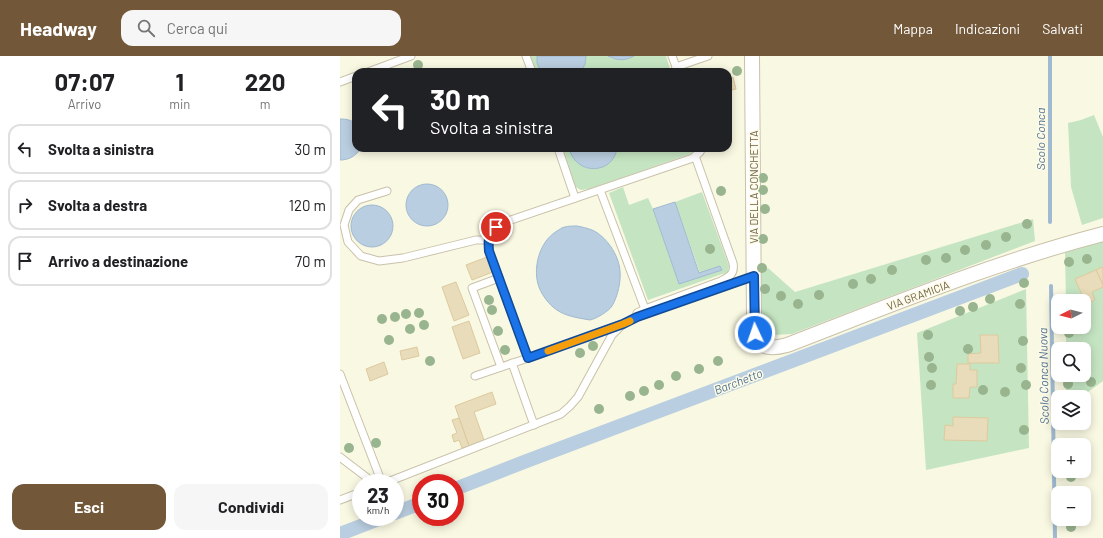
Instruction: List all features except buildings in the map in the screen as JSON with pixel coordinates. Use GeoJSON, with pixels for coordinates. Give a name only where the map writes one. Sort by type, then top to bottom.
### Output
{"type":"FeatureCollection","features":[{"type":"Feature","properties":{"kind":"street","name":"VIA DELLA CONCHETTA"},"geometry":{"type":"LineString","coordinates":[[752,56],[754,319]]}},
{"type":"Feature","properties":{"kind":"street","name":"VIA GRAMICIA"},"geometry":{"type":"LineString","coordinates":[[754,319],[755,333],[759,342],[769,348],[780,347],[1014,260],[1103,234]]}},
{"type":"Feature","properties":{"kind":"lane"},"geometry":{"type":"LineString","coordinates":[[379,68],[411,56]]}},
{"type":"Feature","properties":{"kind":"lane"},"geometry":{"type":"LineString","coordinates":[[526,56],[530,68]]}},
{"type":"Feature","properties":{"kind":"lane"},"geometry":{"type":"LineString","coordinates":[[672,56],[677,68]]}},
{"type":"Feature","properties":{"kind":"lane"},"geometry":{"type":"LineString","coordinates":[[679,68],[708,56]]}},
{"type":"Feature","properties":{"kind":"lane"},"geometry":{"type":"LineString","coordinates":[[340,82],[352,78]]}},
{"type":"Feature","properties":{"kind":"lane"},"geometry":{"type":"LineString","coordinates":[[559,152],[575,198]]}},
{"type":"Feature","properties":{"kind":"lane"},"geometry":{"type":"LineString","coordinates":[[528,358],[489,251],[488,240],[490,233],[496,227],[506,222],[694,158],[700,152]]}},
{"type":"Feature","properties":{"kind":"lane"},"geometry":{"type":"LineString","coordinates":[[404,476],[561,414],[578,397],[612,335],[623,324],[645,309],[721,281],[728,278],[732,274],[734,269],[733,263],[695,156]]}},
{"type":"Feature","properties":{"kind":"lane"},"geometry":{"type":"LineString","coordinates":[[600,190],[645,309]]}},
{"type":"Feature","properties":{"kind":"lane"},"geometry":{"type":"LineString","coordinates":[[387,191],[358,200],[349,210],[344,225],[348,242],[361,256],[379,262],[403,258],[476,240],[488,240]]}},
{"type":"Feature","properties":{"kind":"lane"},"geometry":{"type":"LineString","coordinates":[[475,376],[754,276]]}},
{"type":"Feature","properties":{"kind":"lane"},"geometry":{"type":"LineString","coordinates":[[499,278],[472,288],[501,367]]}},
{"type":"Feature","properties":{"kind":"lane"},"geometry":{"type":"LineString","coordinates":[[512,363],[534,425]]}},
{"type":"Feature","properties":{"kind":"lane"},"geometry":{"type":"LineString","coordinates":[[340,375],[378,474]]}},
{"type":"Feature","properties":{"kind":"lane"},"geometry":{"type":"LineString","coordinates":[[340,457],[362,474]]}},
{"type":"Feature","properties":{"kind":"lane"},"geometry":{"type":"LineString","coordinates":[[340,500],[352,495]]}},
{"type":"Feature","properties":{"kind":"green space"},"geometry":{"type":"Polygon","coordinates":[[[530,56],[537,56],[537,63],[539,68],[534,68],[530,56]]]}},
{"type":"Feature","properties":{"kind":"green space"},"geometry":{"type":"Polygon","coordinates":[[[586,56],[608,56],[612,59],[628,59],[634,56],[666,56],[670,68],[583,68],[586,56]]]}},
{"type":"Feature","properties":{"kind":"green space"},"geometry":{"type":"Polygon","coordinates":[[[1094,115],[1103,137],[1103,218],[1082,225],[1071,187],[1068,123],[1094,115]]]}},
{"type":"Feature","properties":{"kind":"green space"},"geometry":{"type":"Polygon","coordinates":[[[562,152],[692,152],[590,189],[581,190],[574,186],[562,152]]]}},
{"type":"Feature","properties":{"kind":"green space"},"geometry":{"type":"Polygon","coordinates":[[[623,187],[629,205],[648,198],[679,284],[720,266],[700,273],[675,202],[702,192],[729,266],[728,272],[648,300],[609,193],[623,187]]]}},
{"type":"Feature","properties":{"kind":"green space"},"geometry":{"type":"Polygon","coordinates":[[[1033,219],[1035,241],[792,334],[774,335],[765,328],[760,312],[758,274],[768,268],[795,292],[1033,219]]]}},
{"type":"Feature","properties":{"kind":"green space"},"geometry":{"type":"Polygon","coordinates":[[[1103,239],[1103,381],[1091,390],[1066,390],[1066,382],[1091,382],[1091,342],[1066,342],[1066,334],[1091,334],[1091,294],[1066,294],[1065,252],[1103,239]]]}},
{"type":"Feature","properties":{"kind":"green space"},"geometry":{"type":"Polygon","coordinates":[[[1026,289],[1029,448],[926,470],[917,333],[1026,289]]]}},
{"type":"Feature","properties":{"kind":"water"},"geometry":{"type":"Polygon","coordinates":[[[537,56],[586,56],[583,68],[539,68],[537,63],[537,56]]]}},
{"type":"Feature","properties":{"kind":"water"},"geometry":{"type":"Polygon","coordinates":[[[608,56],[634,56],[621,60],[608,56]]]}},
{"type":"Feature","properties":{"kind":"water"},"geometry":{"type":"Polygon","coordinates":[[[340,119],[345,119],[352,122],[352,152],[358,152],[352,157],[340,160],[340,119]]]}},
{"type":"Feature","properties":{"kind":"water"},"geometry":{"type":"Polygon","coordinates":[[[571,152],[616,152],[609,163],[594,169],[586,168],[579,164],[571,152]]]}},
{"type":"Feature","properties":{"kind":"water"},"geometry":{"type":"Polygon","coordinates":[[[427,184],[442,190],[448,205],[442,220],[427,226],[412,220],[406,205],[412,190],[427,184]]]}},
{"type":"Feature","properties":{"kind":"water"},"geometry":{"type":"Polygon","coordinates":[[[675,202],[699,273],[720,266],[722,270],[679,284],[653,209],[675,202]]]}},
{"type":"Feature","properties":{"kind":"water"},"geometry":{"type":"Polygon","coordinates":[[[372,205],[387,211],[393,226],[387,241],[372,247],[357,241],[351,226],[357,211],[372,205]]]}},
{"type":"Feature","properties":{"kind":"water"},"geometry":{"type":"Polygon","coordinates":[[[577,226],[592,230],[607,241],[617,259],[620,271],[619,288],[612,306],[596,318],[590,320],[568,315],[553,307],[546,300],[539,287],[536,270],[542,247],[551,235],[562,228],[577,226]]]}},
{"type":"Feature","properties":{"kind":"waterway","name":"Scolo Conca"},"geometry":{"type":"LineString","coordinates":[[1050,56],[1050,222]]}},
{"type":"Feature","properties":{"kind":"waterway","name":"Barchetto"},"geometry":{"type":"LineString","coordinates":[[464,485],[1022,274]]}},
{"type":"Feature","properties":{"kind":"waterway","name":"Scolo Conca Nuova"},"geometry":{"type":"LineString","coordinates":[[1051,286],[1055,538]]}},
{"type":"Feature","properties":{"kind":"waterway","name":"Barchetto"},"geometry":{"type":"LineString","coordinates":[[404,510],[412,506]]}},
{"type":"Feature","properties":{"kind":"waterway","name":"Barchetto"},"geometry":{"type":"LineString","coordinates":[[340,534],[361,526]]}},
{"type":"Feature","properties":{"kind":"slow traffic"},"geometry":{"type":"LineString","coordinates":[[548,351],[630,321]]}},
{"type":"Feature","properties":{"kind":"route"},"geometry":{"type":"LineString","coordinates":[[496,227],[490,233],[488,240],[489,251],[528,358],[623,324],[637,317],[754,276],[755,333]]}}]}
